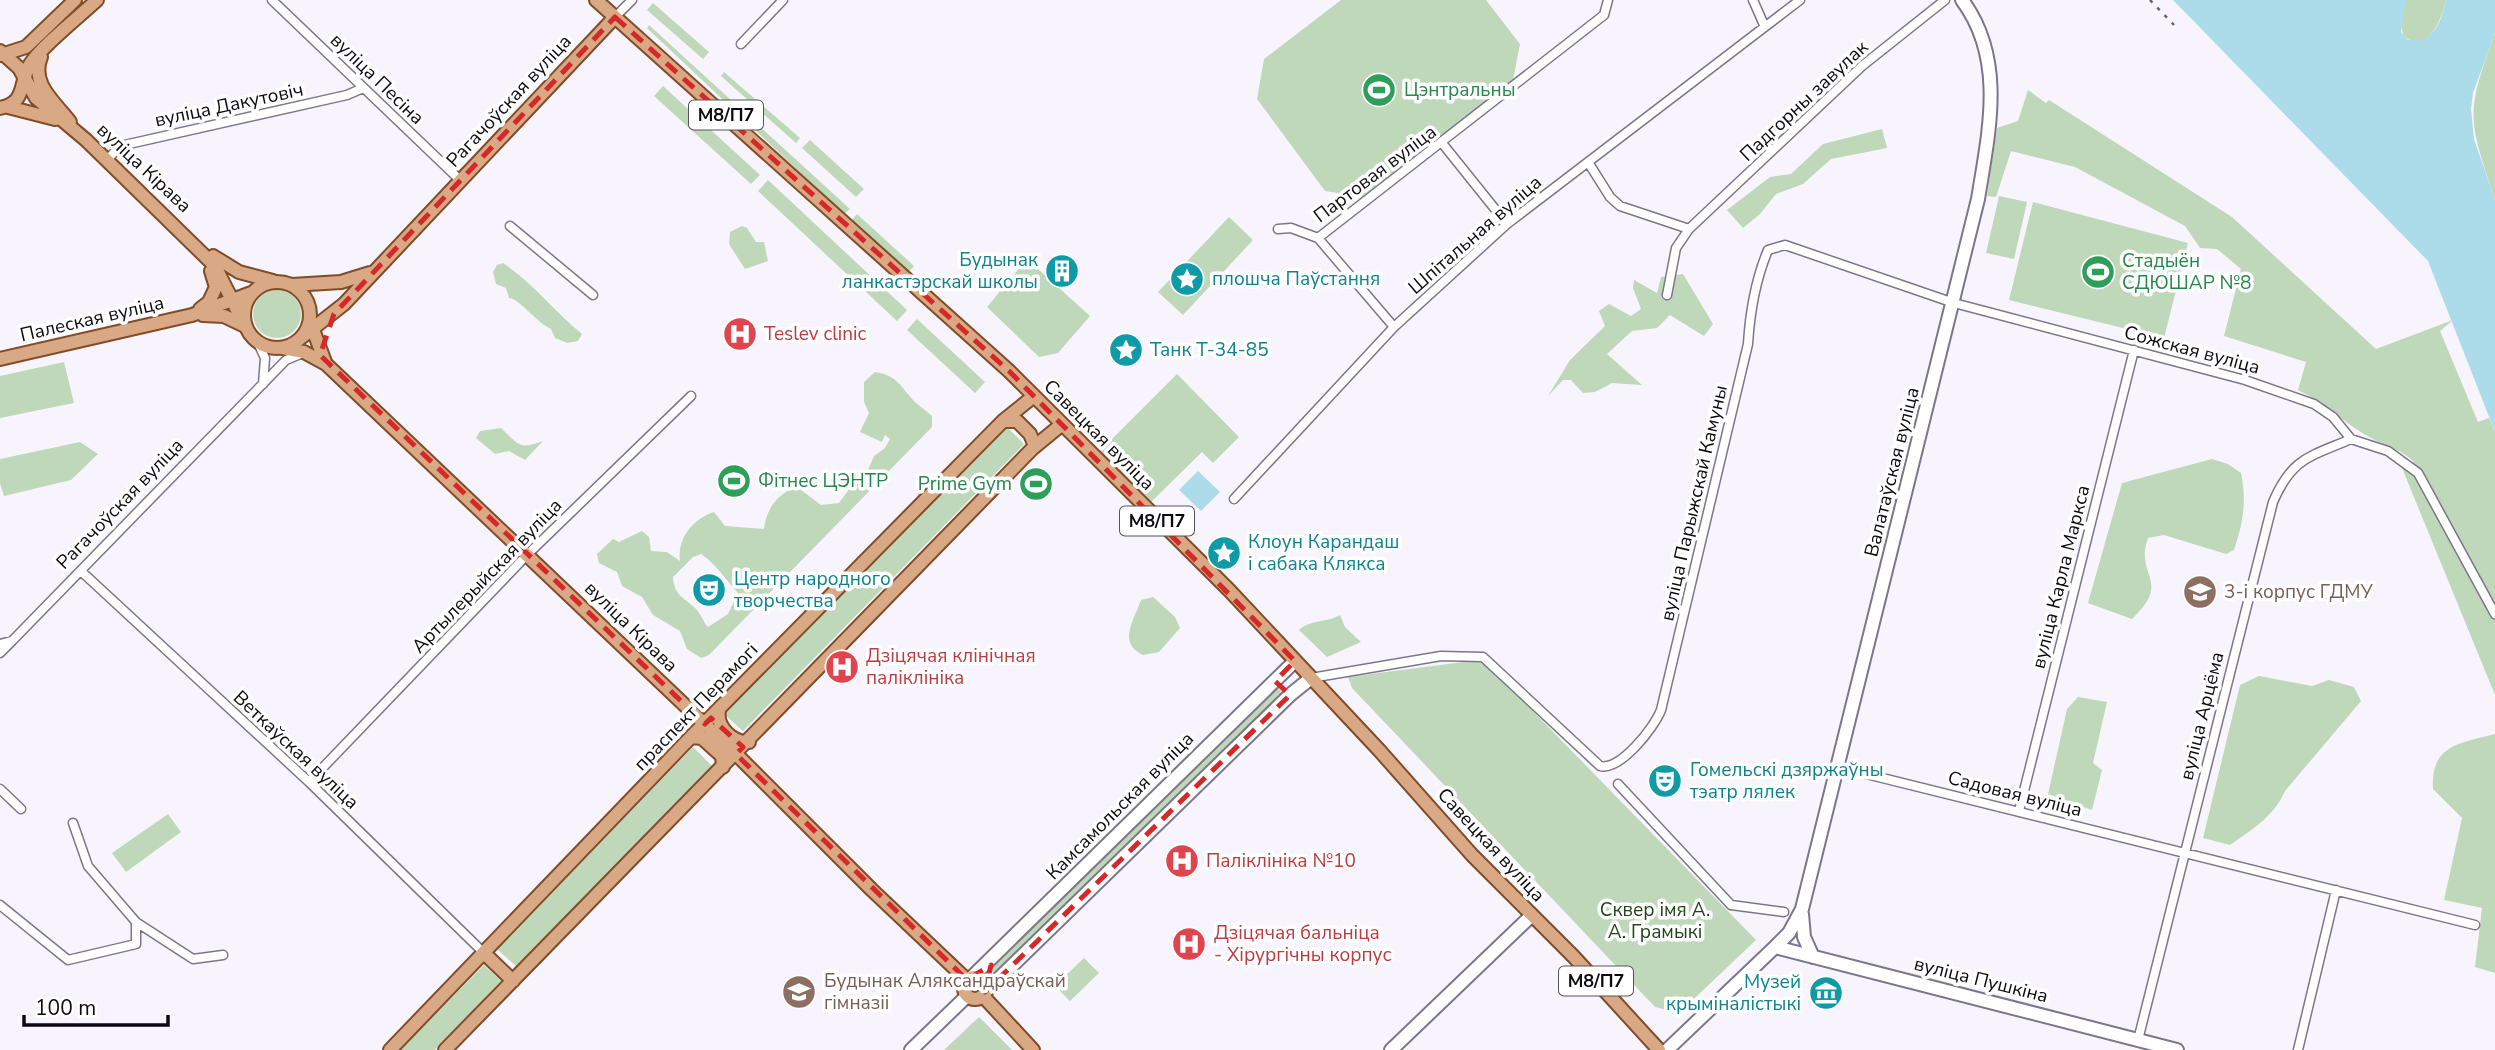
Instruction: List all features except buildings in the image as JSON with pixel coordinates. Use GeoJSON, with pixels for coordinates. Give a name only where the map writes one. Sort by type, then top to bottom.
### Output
{"type":"FeatureCollection","features":[{"type":"Feature","properties":{"kind":"main road"},"geometry":{"type":"LineString","coordinates":[[2,53],[26,47],[75,0]]}},
{"type":"Feature","properties":{"kind":"main road"},"geometry":{"type":"LineString","coordinates":[[4,107],[22,93],[31,63],[97,0]]}},
{"type":"Feature","properties":{"kind":"main road","name":"Савецкая вуліца"},"geometry":{"type":"LineString","coordinates":[[596,0],[845,221],[1034,396],[1229,590],[1659,1050]]}},
{"type":"Feature","properties":{"kind":"main road","name":"Рагачоўская вуліца"},"geometry":{"type":"LineString","coordinates":[[308,329],[334,314],[615,17]]}},
{"type":"Feature","properties":{"kind":"main road"},"geometry":{"type":"LineString","coordinates":[[44,51],[37,70],[38,82],[77,132]]}},
{"type":"Feature","properties":{"kind":"main road","name":"вуліца Кірава"},"geometry":{"type":"LineString","coordinates":[[2,53],[36,98],[77,132],[198,246],[220,272],[245,326]]}},
{"type":"Feature","properties":{"kind":"main road","name":"вуліца Кірава"},"geometry":{"type":"LineString","coordinates":[[4,107],[61,121]]}},
{"type":"Feature","properties":{"kind":"main road"},"geometry":{"type":"LineString","coordinates":[[192,315],[209,302],[216,287],[215,277],[198,246]]}},
{"type":"Feature","properties":{"kind":"main road","name":"вуліца Кірава"},"geometry":{"type":"LineString","coordinates":[[198,246],[229,267],[273,281]]}},
{"type":"Feature","properties":{"kind":"main road","name":"Рагачоўская вуліца"},"geometry":{"type":"LineString","coordinates":[[292,285],[341,282],[374,272]]}},
{"type":"Feature","properties":{"kind":"main road"},"geometry":{"type":"LineString","coordinates":[[308,329],[284,354],[258,342],[245,326],[243,315],[251,293],[273,281],[292,285],[309,303],[308,329],[323,359]]}},
{"type":"Feature","properties":{"kind":"main road","name":"Палеская вуліца"},"geometry":{"type":"LineString","coordinates":[[0,359],[192,315],[251,293]]}},
{"type":"Feature","properties":{"kind":"main road"},"geometry":{"type":"LineString","coordinates":[[323,359],[322,341],[334,314]]}},
{"type":"Feature","properties":{"kind":"main road","name":"Палеская вуліца"},"geometry":{"type":"LineString","coordinates":[[192,315],[224,316],[245,326]]}},
{"type":"Feature","properties":{"kind":"main road","name":"вуліца Кірава"},"geometry":{"type":"LineString","coordinates":[[284,354],[304,352],[323,359],[705,724],[872,890],[969,979]]}},
{"type":"Feature","properties":{"kind":"main road","name":"праспект Перамогі"},"geometry":{"type":"LineString","coordinates":[[390,1050],[691,737],[1003,421],[1034,396]]}},
{"type":"Feature","properties":{"kind":"main road"},"geometry":{"type":"LineString","coordinates":[[1003,421],[1017,421],[1030,434],[1035,446]]}},
{"type":"Feature","properties":{"kind":"main road"},"geometry":{"type":"LineString","coordinates":[[445,1050],[749,742],[1035,446],[1061,425]]}},
{"type":"Feature","properties":{"kind":"main road"},"geometry":{"type":"LineString","coordinates":[[719,711],[721,727],[736,740],[749,742]]}},
{"type":"Feature","properties":{"kind":"main road"},"geometry":{"type":"LineString","coordinates":[[691,737],[702,738],[722,756],[723,767]]}},
{"type":"Feature","properties":{"kind":"main road"},"geometry":{"type":"LineString","coordinates":[[485,954],[513,981]]}},
{"type":"Feature","properties":{"kind":"main road"},"geometry":{"type":"LineString","coordinates":[[984,994],[973,999],[967,996],[964,990],[969,979],[981,979],[984,994],[1033,1050]]}},
{"type":"Feature","properties":{"kind":"street","name":"вуліца Песіна"},"geometry":{"type":"LineString","coordinates":[[272,0],[461,181]]}},
{"type":"Feature","properties":{"kind":"street"},"geometry":{"type":"LineString","coordinates":[[615,17],[632,0]]}},
{"type":"Feature","properties":{"kind":"street"},"geometry":{"type":"LineString","coordinates":[[741,44],[783,0]]}},
{"type":"Feature","properties":{"kind":"street","name":"Партовая вуліца"},"geometry":{"type":"LineString","coordinates":[[1318,238],[1604,15],[1608,0]]}},
{"type":"Feature","properties":{"kind":"street"},"geometry":{"type":"LineString","coordinates":[[1754,0],[1764,25]]}},
{"type":"Feature","properties":{"kind":"street","name":"Шпітальная вуліца"},"geometry":{"type":"LineString","coordinates":[[1234,499],[1394,327],[1507,223],[1800,0]]}},
{"type":"Feature","properties":{"kind":"street","name":"Падгорны завулак"},"geometry":{"type":"LineString","coordinates":[[1667,295],[1676,248],[1689,229],[1862,66],[1945,0]]}},
{"type":"Feature","properties":{"kind":"street","name":"Валатаўская вуліца"},"geometry":{"type":"LineString","coordinates":[[1667,1050],[1775,947],[1793,927],[1802,909],[1978,199],[1990,97],[1988,50],[1980,28],[1962,0]]}},
{"type":"Feature","properties":{"kind":"street","name":"вуліца Дакутовіч"},"geometry":{"type":"LineString","coordinates":[[107,160],[120,146],[347,96],[363,88]]}},
{"type":"Feature","properties":{"kind":"street"},"geometry":{"type":"LineString","coordinates":[[1442,143],[1507,223]]}},
{"type":"Feature","properties":{"kind":"street"},"geometry":{"type":"LineString","coordinates":[[1588,162],[1610,197],[1620,206],[1689,229]]}},
{"type":"Feature","properties":{"kind":"street"},"geometry":{"type":"LineString","coordinates":[[510,226],[593,295]]}},
{"type":"Feature","properties":{"kind":"street"},"geometry":{"type":"LineString","coordinates":[[1278,229],[1291,228],[1318,238],[1394,327]]}},
{"type":"Feature","properties":{"kind":"street","name":"Сожская вуліца"},"geometry":{"type":"LineString","coordinates":[[1785,245],[1954,303],[2290,394],[2333,417],[2351,439],[2388,452],[2417,473],[2495,614]]}},
{"type":"Feature","properties":{"kind":"street","name":"вуліца Парыжскай Камуны"},"geometry":{"type":"LineString","coordinates":[[1335,674],[1441,656],[1483,657],[1600,766],[1616,765],[1652,728],[1661,710],[1748,344],[1751,308],[1761,266],[1768,250],[1785,245]]}},
{"type":"Feature","properties":{"kind":"street"},"geometry":{"type":"LineString","coordinates":[[258,342],[265,359],[263,384]]}},
{"type":"Feature","properties":{"kind":"street","name":"вуліца Карла Маркса"},"geometry":{"type":"LineString","coordinates":[[2019,811],[2133,350]]}},
{"type":"Feature","properties":{"kind":"street","name":"Рагачоўская вуліца"},"geometry":{"type":"LineString","coordinates":[[0,653],[263,384],[284,354]]}},
{"type":"Feature","properties":{"kind":"street","name":"Артылерыйская вуліца"},"geometry":{"type":"LineString","coordinates":[[309,782],[527,555],[691,396]]}},
{"type":"Feature","properties":{"kind":"street","name":"вуліца Арцёма"},"geometry":{"type":"LineString","coordinates":[[2145,1045],[2185,853],[2273,502],[2289,471],[2296,465],[2351,439]]}},
{"type":"Feature","properties":{"kind":"street","name":"Веткаўская вуліца"},"geometry":{"type":"LineString","coordinates":[[82,572],[309,782],[485,954]]}},
{"type":"Feature","properties":{"kind":"street"},"geometry":{"type":"LineString","coordinates":[[0,644],[12,641]]}},
{"type":"Feature","properties":{"kind":"street"},"geometry":{"type":"LineString","coordinates":[[1295,661],[1315,671],[1335,674]]}},
{"type":"Feature","properties":{"kind":"street","name":"Камсамольская вуліца"},"geometry":{"type":"LineString","coordinates":[[969,979],[1295,661]]}},
{"type":"Feature","properties":{"kind":"street"},"geometry":{"type":"LineString","coordinates":[[1311,678],[1335,674]]}},
{"type":"Feature","properties":{"kind":"street","name":"Камсамольская вуліца"},"geometry":{"type":"LineString","coordinates":[[984,994],[1290,695],[1311,678]]}},
{"type":"Feature","properties":{"kind":"street"},"geometry":{"type":"LineString","coordinates":[[1275,681],[1290,695]]}},
{"type":"Feature","properties":{"kind":"street","name":"Садовая вуліца"},"geometry":{"type":"LineString","coordinates":[[1838,767],[2475,925]]}},
{"type":"Feature","properties":{"kind":"street"},"geometry":{"type":"LineString","coordinates":[[1618,783],[1731,905],[1784,912]]}},
{"type":"Feature","properties":{"kind":"street"},"geometry":{"type":"LineString","coordinates":[[0,789],[21,809]]}},
{"type":"Feature","properties":{"kind":"street"},"geometry":{"type":"LineString","coordinates":[[73,823],[89,866],[136,922],[194,959],[223,956]]}},
{"type":"Feature","properties":{"kind":"street"},"geometry":{"type":"LineString","coordinates":[[1105,848],[1119,862]]}},
{"type":"Feature","properties":{"kind":"street"},"geometry":{"type":"LineString","coordinates":[[2298,1050],[2336,890]]}},
{"type":"Feature","properties":{"kind":"street"},"geometry":{"type":"LineString","coordinates":[[0,905],[68,960],[136,944],[136,922]]}},
{"type":"Feature","properties":{"kind":"street"},"geometry":{"type":"LineString","coordinates":[[1802,909],[1804,937],[1813,957]]}},
{"type":"Feature","properties":{"kind":"street"},"geometry":{"type":"LineString","coordinates":[[1391,1050],[1531,916]]}},
{"type":"Feature","properties":{"kind":"street","name":"вуліца Пушкіна"},"geometry":{"type":"LineString","coordinates":[[1775,947],[2145,1045],[2177,1050]]}},
{"type":"Feature","properties":{"kind":"street"},"geometry":{"type":"LineString","coordinates":[[911,1050],[967,996]]}},
{"type":"Feature","properties":{"kind":"highlighted area"},"geometry":{"type":"Polygon","coordinates":[[[615,17],[1009,371],[1295,661],[1275,681],[1290,695],[985,992],[991,965],[967,980],[736,754],[743,747],[711,718],[705,724],[320,355],[334,314],[615,17]]]}},
{"type":"Feature","properties":{"kind":"green space","name":"Цэнтральны"},"geometry":{"type":"Polygon","coordinates":[[[1341,0],[1486,0],[1520,44],[1513,80],[1362,197],[1325,191],[1257,99],[1264,59],[1341,0]]]}},
{"type":"Feature","properties":{"kind":"green space"},"geometry":{"type":"Polygon","coordinates":[[[2406,0],[2446,0],[2437,25],[2427,38],[2412,41],[2403,36],[2401,21],[2406,0]]]}},
{"type":"Feature","properties":{"kind":"green space"},"geometry":{"type":"Polygon","coordinates":[[[653,3],[709,52],[703,59],[647,10],[653,3]]]}},
{"type":"Feature","properties":{"kind":"green space"},"geometry":{"type":"Polygon","coordinates":[[[649,25],[850,209],[844,214],[647,28],[649,25]]]}},
{"type":"Feature","properties":{"kind":"green space"},"geometry":{"type":"Polygon","coordinates":[[[2495,33],[2495,200],[2479,151],[2474,116],[2479,82],[2495,33]]]}},
{"type":"Feature","properties":{"kind":"green space"},"geometry":{"type":"Polygon","coordinates":[[[724,72],[800,138],[796,143],[721,76],[724,72]]]}},
{"type":"Feature","properties":{"kind":"green space"},"geometry":{"type":"Polygon","coordinates":[[[663,86],[760,175],[751,184],[654,96],[663,86]]]}},
{"type":"Feature","properties":{"kind":"green space"},"geometry":{"type":"Polygon","coordinates":[[[2028,90],[2046,103],[2049,100],[2232,217],[2376,349],[2453,320],[2440,331],[2478,422],[2489,418],[2495,432],[2495,695],[2402,468],[2414,462],[2298,390],[2306,362],[2224,336],[2241,269],[2217,249],[2200,248],[2185,226],[2075,167],[2011,151],[1996,197],[1987,196],[1997,128],[2018,121],[2028,90]]]}},
{"type":"Feature","properties":{"kind":"green space"},"geometry":{"type":"Polygon","coordinates":[[[1882,129],[1887,148],[1831,159],[1803,184],[1776,194],[1760,214],[1743,228],[1727,210],[1770,177],[1791,174],[1823,144],[1882,129]]]}},
{"type":"Feature","properties":{"kind":"green space"},"geometry":{"type":"Polygon","coordinates":[[[810,140],[864,189],[856,197],[802,148],[810,140]]]}},
{"type":"Feature","properties":{"kind":"green space"},"geometry":{"type":"Polygon","coordinates":[[[768,180],[907,310],[897,321],[758,191],[768,180]]]}},
{"type":"Feature","properties":{"kind":"green space"},"geometry":{"type":"Polygon","coordinates":[[[1999,196],[2027,202],[2014,259],[1986,253],[1999,196]]]}},
{"type":"Feature","properties":{"kind":"green space","name":"Стадыён СДЮШАР №8"},"geometry":{"type":"Polygon","coordinates":[[[2033,202],[2188,243],[2164,338],[2009,300],[2033,202]]]}},
{"type":"Feature","properties":{"kind":"green space"},"geometry":{"type":"Polygon","coordinates":[[[857,214],[914,266],[909,272],[852,220],[857,214]]]}},
{"type":"Feature","properties":{"kind":"green space"},"geometry":{"type":"Polygon","coordinates":[[[1229,217],[1253,240],[1183,315],[1158,292],[1229,217]]]}},
{"type":"Feature","properties":{"kind":"green space"},"geometry":{"type":"Polygon","coordinates":[[[742,226],[747,228],[756,242],[764,242],[768,261],[745,269],[729,244],[730,232],[742,226]]]}},
{"type":"Feature","properties":{"kind":"green space"},"geometry":{"type":"Polygon","coordinates":[[[1027,259],[1090,316],[1058,353],[1039,357],[987,307],[1027,259]]]}},
{"type":"Feature","properties":{"kind":"green space"},"geometry":{"type":"Polygon","coordinates":[[[503,263],[524,279],[582,334],[578,341],[567,343],[555,338],[551,329],[509,298],[506,288],[496,284],[493,272],[497,265],[503,263]]]}},
{"type":"Feature","properties":{"kind":"green space"},"geometry":{"type":"Polygon","coordinates":[[[1683,274],[1713,324],[1704,336],[1670,315],[1657,328],[1632,331],[1607,354],[1642,385],[1612,383],[1595,392],[1583,393],[1571,380],[1563,380],[1548,396],[1570,360],[1605,326],[1599,311],[1609,304],[1631,316],[1641,309],[1633,288],[1634,280],[1657,293],[1661,277],[1683,274]]]}},
{"type":"Feature","properties":{"kind":"green space"},"geometry":{"type":"Polygon","coordinates":[[[277,290],[294,297],[301,314],[294,331],[277,338],[260,331],[253,314],[260,297],[277,290]]]}},
{"type":"Feature","properties":{"kind":"green space"},"geometry":{"type":"Polygon","coordinates":[[[917,319],[985,382],[975,393],[907,330],[917,319]]]}},
{"type":"Feature","properties":{"kind":"green space"},"geometry":{"type":"Polygon","coordinates":[[[64,362],[74,403],[0,418],[0,376],[64,362]]]}},
{"type":"Feature","properties":{"kind":"green space"},"geometry":{"type":"Polygon","coordinates":[[[875,372],[894,379],[932,416],[932,427],[709,655],[701,658],[687,649],[680,631],[653,615],[642,597],[622,586],[617,572],[599,563],[597,554],[613,539],[619,542],[642,531],[649,537],[651,551],[667,552],[680,561],[681,545],[688,530],[699,519],[714,512],[725,526],[764,529],[767,515],[774,503],[784,493],[797,487],[821,505],[839,503],[856,480],[868,470],[874,456],[885,448],[890,439],[885,435],[882,442],[860,432],[869,413],[864,402],[864,382],[875,372]],[[701,554],[693,557],[673,577],[677,592],[697,610],[708,627],[728,614],[738,593],[701,554]]]}},
{"type":"Feature","properties":{"kind":"green space"},"geometry":{"type":"Polygon","coordinates":[[[1177,374],[1239,437],[1213,463],[1202,452],[1151,502],[1100,451],[1177,374]]]}},
{"type":"Feature","properties":{"kind":"green space"},"geometry":{"type":"Polygon","coordinates":[[[1006,426],[1024,444],[743,731],[723,713],[1006,426]]]}},
{"type":"Feature","properties":{"kind":"green space"},"geometry":{"type":"Polygon","coordinates":[[[501,428],[520,444],[529,445],[543,441],[525,460],[509,451],[495,454],[476,438],[480,431],[501,428]]]}},
{"type":"Feature","properties":{"kind":"green space"},"geometry":{"type":"Polygon","coordinates":[[[80,442],[98,454],[71,480],[4,496],[0,483],[0,459],[80,442]]]}},
{"type":"Feature","properties":{"kind":"green space"},"geometry":{"type":"Polygon","coordinates":[[[2212,459],[2228,464],[2241,473],[2243,512],[2234,550],[2226,554],[2164,535],[2148,538],[2145,562],[2150,578],[2150,595],[2132,619],[2088,603],[2122,483],[2212,459]]]}},
{"type":"Feature","properties":{"kind":"green space"},"geometry":{"type":"Polygon","coordinates":[[[1153,597],[1175,617],[1180,628],[1159,652],[1143,655],[1131,644],[1130,630],[1141,600],[1153,597]]]}},
{"type":"Feature","properties":{"kind":"green space"},"geometry":{"type":"Polygon","coordinates":[[[1340,615],[1345,627],[1361,642],[1327,657],[1299,630],[1309,624],[1340,615]]]}},
{"type":"Feature","properties":{"kind":"green space","name":"Сквер імя А. А. Грамыкі"},"geometry":{"type":"Polygon","coordinates":[[[1471,661],[1486,663],[1756,940],[1679,1013],[1655,1007],[1352,688],[1348,677],[1471,661]]]}},
{"type":"Feature","properties":{"kind":"green space"},"geometry":{"type":"Polygon","coordinates":[[[2259,676],[2312,686],[2329,680],[2354,687],[2361,701],[2285,791],[2269,815],[2230,845],[2203,838],[2240,685],[2259,676]]]}},
{"type":"Feature","properties":{"kind":"green space"},"geometry":{"type":"Polygon","coordinates":[[[1276,686],[1283,693],[997,976],[990,969],[1276,686]]]}},
{"type":"Feature","properties":{"kind":"green space"},"geometry":{"type":"Polygon","coordinates":[[[2078,697],[2107,702],[2093,763],[2102,770],[2092,810],[2048,794],[2067,709],[2078,697]]]}},
{"type":"Feature","properties":{"kind":"green space"},"geometry":{"type":"Polygon","coordinates":[[[2495,734],[2495,973],[2475,967],[2482,908],[2444,900],[2462,818],[2433,789],[2433,774],[2436,763],[2450,748],[2495,734]]]}},
{"type":"Feature","properties":{"kind":"green space"},"geometry":{"type":"Polygon","coordinates":[[[693,747],[712,766],[517,967],[497,949],[693,747]]]}},
{"type":"Feature","properties":{"kind":"green space"},"geometry":{"type":"Polygon","coordinates":[[[168,814],[181,832],[126,872],[112,853],[168,814]]]}},
{"type":"Feature","properties":{"kind":"green space"},"geometry":{"type":"Polygon","coordinates":[[[1084,958],[1099,973],[1070,1001],[1055,986],[1084,958]]]}},
{"type":"Feature","properties":{"kind":"green space"},"geometry":{"type":"Polygon","coordinates":[[[484,965],[502,982],[435,1050],[400,1050],[484,965]]]}},
{"type":"Feature","properties":{"kind":"green space"},"geometry":{"type":"Polygon","coordinates":[[[979,1017],[1012,1050],[944,1050],[979,1017]]]}},
{"type":"Feature","properties":{"kind":"water"},"geometry":{"type":"Polygon","coordinates":[[[2173,0],[2406,0],[2401,32],[2406,39],[2415,40],[2429,36],[2434,30],[2442,16],[2446,0],[2495,0],[2495,33],[2473,93],[2471,109],[2474,139],[2495,200],[2495,432],[2428,261],[2173,0]]]}},
{"type":"Feature","properties":{"kind":"water"},"geometry":{"type":"Polygon","coordinates":[[[1198,471],[1220,492],[1201,511],[1179,490],[1198,471]]]}},
{"type":"Feature","properties":{"kind":"railway"},"geometry":{"type":"LineString","coordinates":[[2150,0],[2174,25]]}},
{"type":"Feature","properties":{"kind":"place","name":"Цэнтральны"},"geometry":{"type":"Point","coordinates":[1379,90]}},
{"type":"Feature","properties":{"kind":"place","name":"Будынак ланкастэрскай школы"},"geometry":{"type":"Point","coordinates":[1062,271]}},
{"type":"Feature","properties":{"kind":"place","name":"Стадыён СДЮШАР №8"},"geometry":{"type":"Point","coordinates":[2098,272]}},
{"type":"Feature","properties":{"kind":"place","name":"плошча Паўстання"},"geometry":{"type":"Point","coordinates":[1187,279]}},
{"type":"Feature","properties":{"kind":"place","name":"Teslev clinic"},"geometry":{"type":"Point","coordinates":[740,334]}},
{"type":"Feature","properties":{"kind":"place","name":"Танк Т-34-85"},"geometry":{"type":"Point","coordinates":[1126,350]}},
{"type":"Feature","properties":{"kind":"place","name":"Фітнес ЦЭНТР"},"geometry":{"type":"Point","coordinates":[734,481]}},
{"type":"Feature","properties":{"kind":"place","name":"Prime Gym"},"geometry":{"type":"Point","coordinates":[1036,484]}},
{"type":"Feature","properties":{"kind":"place","name":"Клоун Карандаш і сабака Клякса"},"geometry":{"type":"Point","coordinates":[1224,553]}},
{"type":"Feature","properties":{"kind":"place","name":"Центр народного творчества"},"geometry":{"type":"Point","coordinates":[709,590]}},
{"type":"Feature","properties":{"kind":"place","name":"3-і корпус ГДМУ"},"geometry":{"type":"Point","coordinates":[2200,592]}},
{"type":"Feature","properties":{"kind":"place","name":"Дзіцячая клінічная паліклініка"},"geometry":{"type":"Point","coordinates":[842,667]}},
{"type":"Feature","properties":{"kind":"place","name":"Гомельскі дзяржаўны тэатр лялек"},"geometry":{"type":"Point","coordinates":[1665,781]}},
{"type":"Feature","properties":{"kind":"place","name":"Паліклініка №10"},"geometry":{"type":"Point","coordinates":[1182,861]}},
{"type":"Feature","properties":{"kind":"place","name":"Дзіцячая бальніца - Хірургічны корпус"},"geometry":{"type":"Point","coordinates":[1189,944]}},
{"type":"Feature","properties":{"kind":"place","name":"Будынак Аляксандраўскай гімназіі"},"geometry":{"type":"Point","coordinates":[799,992]}},
{"type":"Feature","properties":{"kind":"place","name":"Музей крыміналістыкі"},"geometry":{"type":"Point","coordinates":[1826,993]}}]}
